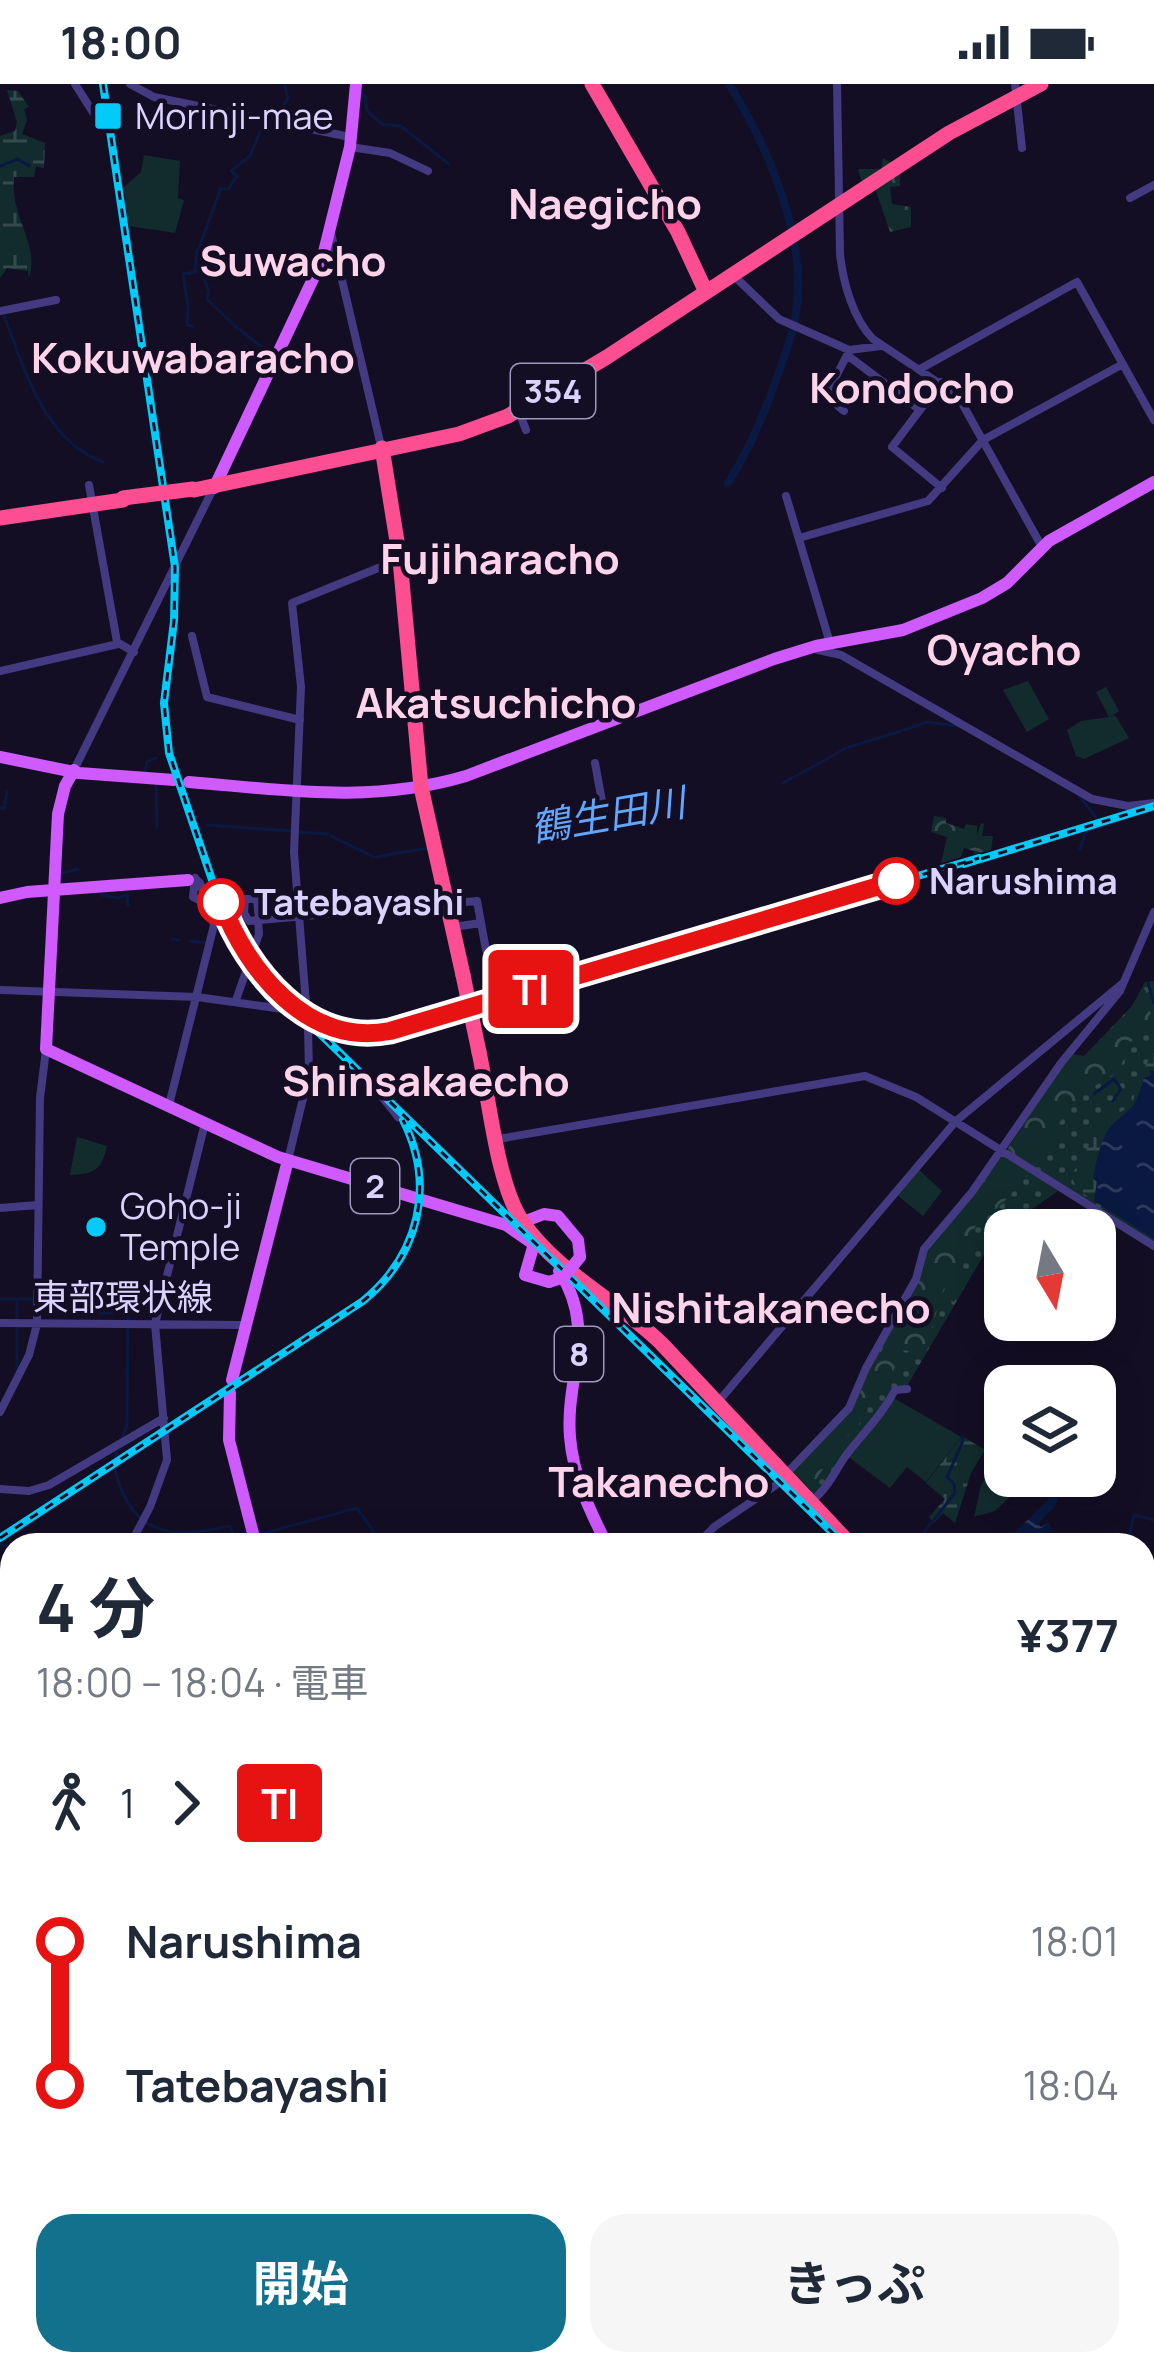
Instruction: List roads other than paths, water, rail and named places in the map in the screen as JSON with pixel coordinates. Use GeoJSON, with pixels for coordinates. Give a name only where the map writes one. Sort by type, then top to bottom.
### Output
{"type":"FeatureCollection","features":[{"type":"Feature","properties":{"kind":"highway"},"geometry":{"type":"LineString","coordinates":[[594,84],[706,290]]}},
{"type":"Feature","properties":{"kind":"highway","name":"354"},"geometry":{"type":"LineString","coordinates":[[0,517],[91,498],[123,499],[214,486],[476,430],[518,409],[706,290],[948,130],[1037,84]]}},
{"type":"Feature","properties":{"kind":"highway","name":"354"},"geometry":{"type":"LineString","coordinates":[[706,290],[790,235]]}},
{"type":"Feature","properties":{"kind":"highway"},"geometry":{"type":"LineString","coordinates":[[382,449],[400,560],[421,788],[509,1195],[523,1222],[566,1266],[647,1329],[717,1403],[780,1480],[839,1533]]}},
{"type":"Feature","properties":{"kind":"main road"},"geometry":{"type":"LineString","coordinates":[[214,486],[318,268],[350,142],[356,84]]}},
{"type":"Feature","properties":{"kind":"main road"},"geometry":{"type":"LineString","coordinates":[[0,757],[74,770],[295,790],[352,793],[421,788],[466,776],[807,649],[910,628],[988,595],[1042,547],[1154,482]]}},
{"type":"Feature","properties":{"kind":"main road"},"geometry":{"type":"LineString","coordinates":[[46,1048],[59,806],[74,770]]}},
{"type":"Feature","properties":{"kind":"main road"},"geometry":{"type":"LineString","coordinates":[[0,898],[192,881]]}},
{"type":"Feature","properties":{"kind":"main road","name":"2"},"geometry":{"type":"LineString","coordinates":[[46,1048],[287,1160],[485,1217],[517,1229],[534,1244]]}},
{"type":"Feature","properties":{"kind":"main road"},"geometry":{"type":"LineString","coordinates":[[253,1533],[229,1440],[231,1386],[287,1160]]}},
{"type":"Feature","properties":{"kind":"main road"},"geometry":{"type":"LineString","coordinates":[[523,1222],[556,1215],[578,1240],[580,1257],[564,1277],[548,1282],[525,1275],[534,1244]]}},
{"type":"Feature","properties":{"kind":"main road","name":"8"},"geometry":{"type":"LineString","coordinates":[[534,1244],[562,1274],[580,1333],[572,1383],[571,1443],[583,1493],[601,1533]]}},
{"type":"Feature","properties":{"kind":"street"},"geometry":{"type":"LineString","coordinates":[[75,84],[100,124]]}},
{"type":"Feature","properties":{"kind":"street"},"geometry":{"type":"LineString","coordinates":[[130,84],[154,97],[390,153],[428,171]]}},
{"type":"Feature","properties":{"kind":"street"},"geometry":{"type":"LineString","coordinates":[[836,84],[844,280],[865,331],[962,400],[1042,547]]}},
{"type":"Feature","properties":{"kind":"street"},"geometry":{"type":"LineString","coordinates":[[1016,91],[1022,148]]}},
{"type":"Feature","properties":{"kind":"street"},"geometry":{"type":"LineString","coordinates":[[1130,198],[1154,185]]}},
{"type":"Feature","properties":{"kind":"street"},"geometry":{"type":"LineString","coordinates":[[330,232],[382,449]]}},
{"type":"Feature","properties":{"kind":"street"},"geometry":{"type":"LineString","coordinates":[[733,274],[771,315],[849,350],[883,345]]}},
{"type":"Feature","properties":{"kind":"street"},"geometry":{"type":"LineString","coordinates":[[920,369],[1077,282],[1154,420]]}},
{"type":"Feature","properties":{"kind":"street"},"geometry":{"type":"LineString","coordinates":[[2,310],[56,300]]}},
{"type":"Feature","properties":{"kind":"street"},"geometry":{"type":"LineString","coordinates":[[844,411],[826,396],[847,355],[920,410]]}},
{"type":"Feature","properties":{"kind":"street"},"geometry":{"type":"LineString","coordinates":[[799,538],[922,504],[983,440],[1123,364]]}},
{"type":"Feature","properties":{"kind":"street"},"geometry":{"type":"LineString","coordinates":[[941,382],[892,447],[942,488]]}},
{"type":"Feature","properties":{"kind":"street"},"geometry":{"type":"LineString","coordinates":[[518,409],[526,430]]}},
{"type":"Feature","properties":{"kind":"street"},"geometry":{"type":"LineString","coordinates":[[74,770],[214,486]]}},
{"type":"Feature","properties":{"kind":"street"},"geometry":{"type":"LineString","coordinates":[[786,496],[830,643]]}},
{"type":"Feature","properties":{"kind":"street"},"geometry":{"type":"LineString","coordinates":[[91,498],[118,644]]}},
{"type":"Feature","properties":{"kind":"street"},"geometry":{"type":"LineString","coordinates":[[306,1004],[294,852],[300,655],[292,603],[400,560]]}},
{"type":"Feature","properties":{"kind":"street"},"geometry":{"type":"LineString","coordinates":[[193,636],[208,698],[300,720]]}},
{"type":"Feature","properties":{"kind":"street"},"geometry":{"type":"LineString","coordinates":[[0,670],[118,644],[134,652]]}},
{"type":"Feature","properties":{"kind":"street"},"geometry":{"type":"LineString","coordinates":[[807,649],[841,655],[1092,799],[1128,806],[1154,803]]}},
{"type":"Feature","properties":{"kind":"street"},"geometry":{"type":"LineString","coordinates":[[595,763],[604,812]]}},
{"type":"Feature","properties":{"kind":"street"},"geometry":{"type":"LineString","coordinates":[[169,1107],[214,925],[192,881]]}},
{"type":"Feature","properties":{"kind":"street"},"geometry":{"type":"LineString","coordinates":[[236,1000],[259,934],[259,920],[477,901],[486,950]]}},
{"type":"Feature","properties":{"kind":"street"},"geometry":{"type":"LineString","coordinates":[[708,1533],[780,1480],[849,1408],[866,1367],[916,1279],[924,1249],[1126,982],[1154,912]]}},
{"type":"Feature","properties":{"kind":"street"},"geometry":{"type":"LineString","coordinates":[[452,928],[481,923]]}},
{"type":"Feature","properties":{"kind":"street"},"geometry":{"type":"LineString","coordinates":[[717,1403],[955,1122],[1126,982]]}},
{"type":"Feature","properties":{"kind":"street"},"geometry":{"type":"LineString","coordinates":[[0,989],[236,1000],[294,1012],[372,1085],[398,1117]]}},
{"type":"Feature","properties":{"kind":"street"},"geometry":{"type":"LineString","coordinates":[[287,1160],[309,1074],[308,1027]]}},
{"type":"Feature","properties":{"kind":"street"},"geometry":{"type":"LineString","coordinates":[[0,1412],[29,1355],[37,1324],[40,1087],[46,1048]]}},
{"type":"Feature","properties":{"kind":"street"},"geometry":{"type":"LineString","coordinates":[[498,1139],[860,1075],[914,1096],[1154,1246]]}},
{"type":"Feature","properties":{"kind":"street"},"geometry":{"type":"LineString","coordinates":[[136,1533],[167,1457],[155,1324],[205,1123]]}},
{"type":"Feature","properties":{"kind":"street"},"geometry":{"type":"LineString","coordinates":[[0,1208],[38,1205]]}},
{"type":"Feature","properties":{"kind":"street","name":"東部環状線"},"geometry":{"type":"LineString","coordinates":[[0,1323],[245,1325]]}},
{"type":"Feature","properties":{"kind":"street"},"geometry":{"type":"LineString","coordinates":[[810,1503],[831,1484],[843,1459],[879,1418],[893,1391],[907,1389]]}},
{"type":"Feature","properties":{"kind":"street"},"geometry":{"type":"LineString","coordinates":[[0,1489],[43,1487],[164,1418]]}},
{"type":"Feature","properties":{"kind":"water"},"geometry":{"type":"Polygon","coordinates":[[[1149,1070],[1154,1071],[1154,1239],[1116,1215],[1116,1209],[1094,1201],[1097,1182],[1093,1178],[1105,1135],[1133,1105],[1144,1078],[1151,1075],[1149,1070]]]}},
{"type":"Feature","properties":{"kind":"water"},"geometry":{"type":"Polygon","coordinates":[[[1049,1497],[1059,1497],[1038,1524],[1049,1522],[1052,1531],[1014,1533],[1049,1497]]]}},
{"type":"Feature","properties":{"kind":"waterway"},"geometry":{"type":"LineString","coordinates":[[276,118],[288,98],[284,84]]}},
{"type":"Feature","properties":{"kind":"waterway"},"geometry":{"type":"LineString","coordinates":[[728,483],[765,410],[784,357],[795,321],[798,283],[781,193],[729,84]]}},
{"type":"Feature","properties":{"kind":"waterway"},"geometry":{"type":"LineString","coordinates":[[360,93],[367,111],[382,124],[401,126],[449,164]]}},
{"type":"Feature","properties":{"kind":"waterway"},"geometry":{"type":"LineString","coordinates":[[228,189],[237,176],[231,171],[250,156],[264,122]]}},
{"type":"Feature","properties":{"kind":"waterway"},"geometry":{"type":"LineString","coordinates":[[0,166],[18,159],[29,166]]}},
{"type":"Feature","properties":{"kind":"waterway"},"geometry":{"type":"LineString","coordinates":[[199,248],[221,188],[225,189]]}},
{"type":"Feature","properties":{"kind":"waterway"},"geometry":{"type":"LineString","coordinates":[[188,306],[183,274],[195,272],[197,250]]}},
{"type":"Feature","properties":{"kind":"waterway"},"geometry":{"type":"LineString","coordinates":[[195,272],[201,272],[209,291],[207,299],[238,329]]}},
{"type":"Feature","properties":{"kind":"waterway"},"geometry":{"type":"LineString","coordinates":[[188,308],[187,325],[192,326]]}},
{"type":"Feature","properties":{"kind":"waterway"},"geometry":{"type":"LineString","coordinates":[[4,316],[29,381],[51,420],[82,451],[103,462]]}},
{"type":"Feature","properties":{"kind":"waterway"},"geometry":{"type":"LineString","coordinates":[[240,330],[272,355]]}},
{"type":"Feature","properties":{"kind":"waterway","name":"鶴生田川"},"geometry":{"type":"LineString","coordinates":[[904,730],[927,722],[959,726]]}},
{"type":"Feature","properties":{"kind":"waterway","name":"鶴生田川"},"geometry":{"type":"LineString","coordinates":[[849,747],[901,731]]}},
{"type":"Feature","properties":{"kind":"waterway","name":"鶴生田川"},"geometry":{"type":"LineString","coordinates":[[816,765],[846,748]]}},
{"type":"Feature","properties":{"kind":"waterway"},"geometry":{"type":"LineString","coordinates":[[145,771],[147,762],[156,758]]}},
{"type":"Feature","properties":{"kind":"waterway","name":"鶴生田川"},"geometry":{"type":"LineString","coordinates":[[783,783],[814,766]]}},
{"type":"Feature","properties":{"kind":"waterway"},"geometry":{"type":"LineString","coordinates":[[156,784],[157,828]]}},
{"type":"Feature","properties":{"kind":"waterway"},"geometry":{"type":"LineString","coordinates":[[0,808],[4,809],[7,792]]}},
{"type":"Feature","properties":{"kind":"waterway","name":"鶴生田川"},"geometry":{"type":"LineString","coordinates":[[1080,797],[1098,820]]}},
{"type":"Feature","properties":{"kind":"waterway","name":"鶴生田川"},"geometry":{"type":"LineString","coordinates":[[208,825],[291,831]]}},
{"type":"Feature","properties":{"kind":"waterway","name":"鶴生田川"},"geometry":{"type":"LineString","coordinates":[[1080,849],[1086,831],[1103,826]]}},
{"type":"Feature","properties":{"kind":"waterway","name":"鶴生田川"},"geometry":{"type":"LineString","coordinates":[[300,832],[328,834]]}},
{"type":"Feature","properties":{"kind":"waterway","name":"鶴生田川"},"geometry":{"type":"LineString","coordinates":[[331,836],[374,857]]}},
{"type":"Feature","properties":{"kind":"waterway","name":"鶴生田川"},"geometry":{"type":"LineString","coordinates":[[405,852],[428,848]]}},
{"type":"Feature","properties":{"kind":"waterway","name":"鶴生田川"},"geometry":{"type":"LineString","coordinates":[[377,857],[403,852]]}},
{"type":"Feature","properties":{"kind":"waterway"},"geometry":{"type":"LineString","coordinates":[[62,873],[78,869]]}},
{"type":"Feature","properties":{"kind":"waterway"},"geometry":{"type":"LineString","coordinates":[[101,895],[119,898],[127,894],[128,905]]}},
{"type":"Feature","properties":{"kind":"waterway"},"geometry":{"type":"LineString","coordinates":[[172,939],[179,940]]}},
{"type":"Feature","properties":{"kind":"waterway"},"geometry":{"type":"LineString","coordinates":[[190,941],[206,943]]}},
{"type":"Feature","properties":{"kind":"waterway","name":"鶴生田川"},"geometry":{"type":"LineString","coordinates":[[1148,983],[1154,1003]]}},
{"type":"Feature","properties":{"kind":"waterway"},"geometry":{"type":"LineString","coordinates":[[265,1002],[273,991],[284,1001]]}},
{"type":"Feature","properties":{"kind":"waterway"},"geometry":{"type":"LineString","coordinates":[[1094,1094],[1114,1079],[1121,1089],[1113,1101]]}},
{"type":"Feature","properties":{"kind":"waterway"},"geometry":{"type":"LineString","coordinates":[[0,1299],[34,1299]]}},
{"type":"Feature","properties":{"kind":"waterway"},"geometry":{"type":"LineString","coordinates":[[17,1300],[17,1374]]}},
{"type":"Feature","properties":{"kind":"waterway"},"geometry":{"type":"LineString","coordinates":[[42,1302],[55,1313],[128,1313],[127,1425],[121,1441]]}},
{"type":"Feature","properties":{"kind":"waterway"},"geometry":{"type":"LineString","coordinates":[[701,1416],[706,1412]]}},
{"type":"Feature","properties":{"kind":"waterway"},"geometry":{"type":"LineString","coordinates":[[923,1533],[955,1493],[947,1477],[962,1436]]}},
{"type":"Feature","properties":{"kind":"waterway"},"geometry":{"type":"LineString","coordinates":[[117,1450],[120,1486],[139,1517],[164,1530],[195,1532],[230,1526],[232,1533]]}},
{"type":"Feature","properties":{"kind":"waterway"},"geometry":{"type":"LineString","coordinates":[[264,1533],[357,1508],[375,1533]]}},
{"type":"Feature","properties":{"kind":"waterway"},"geometry":{"type":"LineString","coordinates":[[1130,1533],[1134,1515],[1154,1520]]}},
{"type":"Feature","properties":{"kind":"railway"},"geometry":{"type":"LineString","coordinates":[[103,84],[175,567],[164,703],[169,753],[229,930],[273,988],[833,1533]]}},
{"type":"Feature","properties":{"kind":"railway"},"geometry":{"type":"LineString","coordinates":[[964,864],[1154,806]]}},
{"type":"Feature","properties":{"kind":"railway"},"geometry":{"type":"LineString","coordinates":[[317,1022],[359,1034],[390,1031],[979,858]]}},
{"type":"Feature","properties":{"kind":"railway"},"geometry":{"type":"LineString","coordinates":[[8,1533],[363,1301],[382,1283],[409,1241],[420,1194],[419,1170],[403,1120]]}},
{"type":"Feature","properties":{"kind":"train","name":"TI"},"geometry":{"type":"LineString","coordinates":[[221,902],[243,950],[285,997],[326,1026],[367,1034],[896,881]]}},
{"type":"Feature","properties":{"kind":"place","name":"Morinji-mae"},"geometry":{"type":"Point","coordinates":[108,116]}},
{"type":"Feature","properties":{"kind":"place","name":"Narushima"},"geometry":{"type":"Point","coordinates":[896,881]}},
{"type":"Feature","properties":{"kind":"place","name":"Tatebayashi"},"geometry":{"type":"Point","coordinates":[221,902]}},
{"type":"Feature","properties":{"kind":"place","name":"Goho-ji Temple"},"geometry":{"type":"Point","coordinates":[96,1227]}},
{"type":"Feature","properties":{"kind":"district","name":"Naegicho"},"geometry":{"type":"Point","coordinates":[605,204]}},
{"type":"Feature","properties":{"kind":"district","name":"Suwacho"},"geometry":{"type":"Point","coordinates":[293,261]}},
{"type":"Feature","properties":{"kind":"district","name":"Kokuwabaracho"},"geometry":{"type":"Point","coordinates":[193,358]}},
{"type":"Feature","properties":{"kind":"district","name":"Kondocho"},"geometry":{"type":"Point","coordinates":[912,388]}},
{"type":"Feature","properties":{"kind":"district","name":"Fujiharacho"},"geometry":{"type":"Point","coordinates":[500,559]}},
{"type":"Feature","properties":{"kind":"district","name":"Oyacho"},"geometry":{"type":"Point","coordinates":[1004,650]}},
{"type":"Feature","properties":{"kind":"district","name":"Akatsuchicho"},"geometry":{"type":"Point","coordinates":[496,703]}},
{"type":"Feature","properties":{"kind":"district","name":"Shinsakaecho"},"geometry":{"type":"Point","coordinates":[426,1081]}},
{"type":"Feature","properties":{"kind":"district","name":"Nishitakanecho"},"geometry":{"type":"Point","coordinates":[771,1308]}},
{"type":"Feature","properties":{"kind":"district","name":"Takanecho"},"geometry":{"type":"Point","coordinates":[659,1482]}}]}
